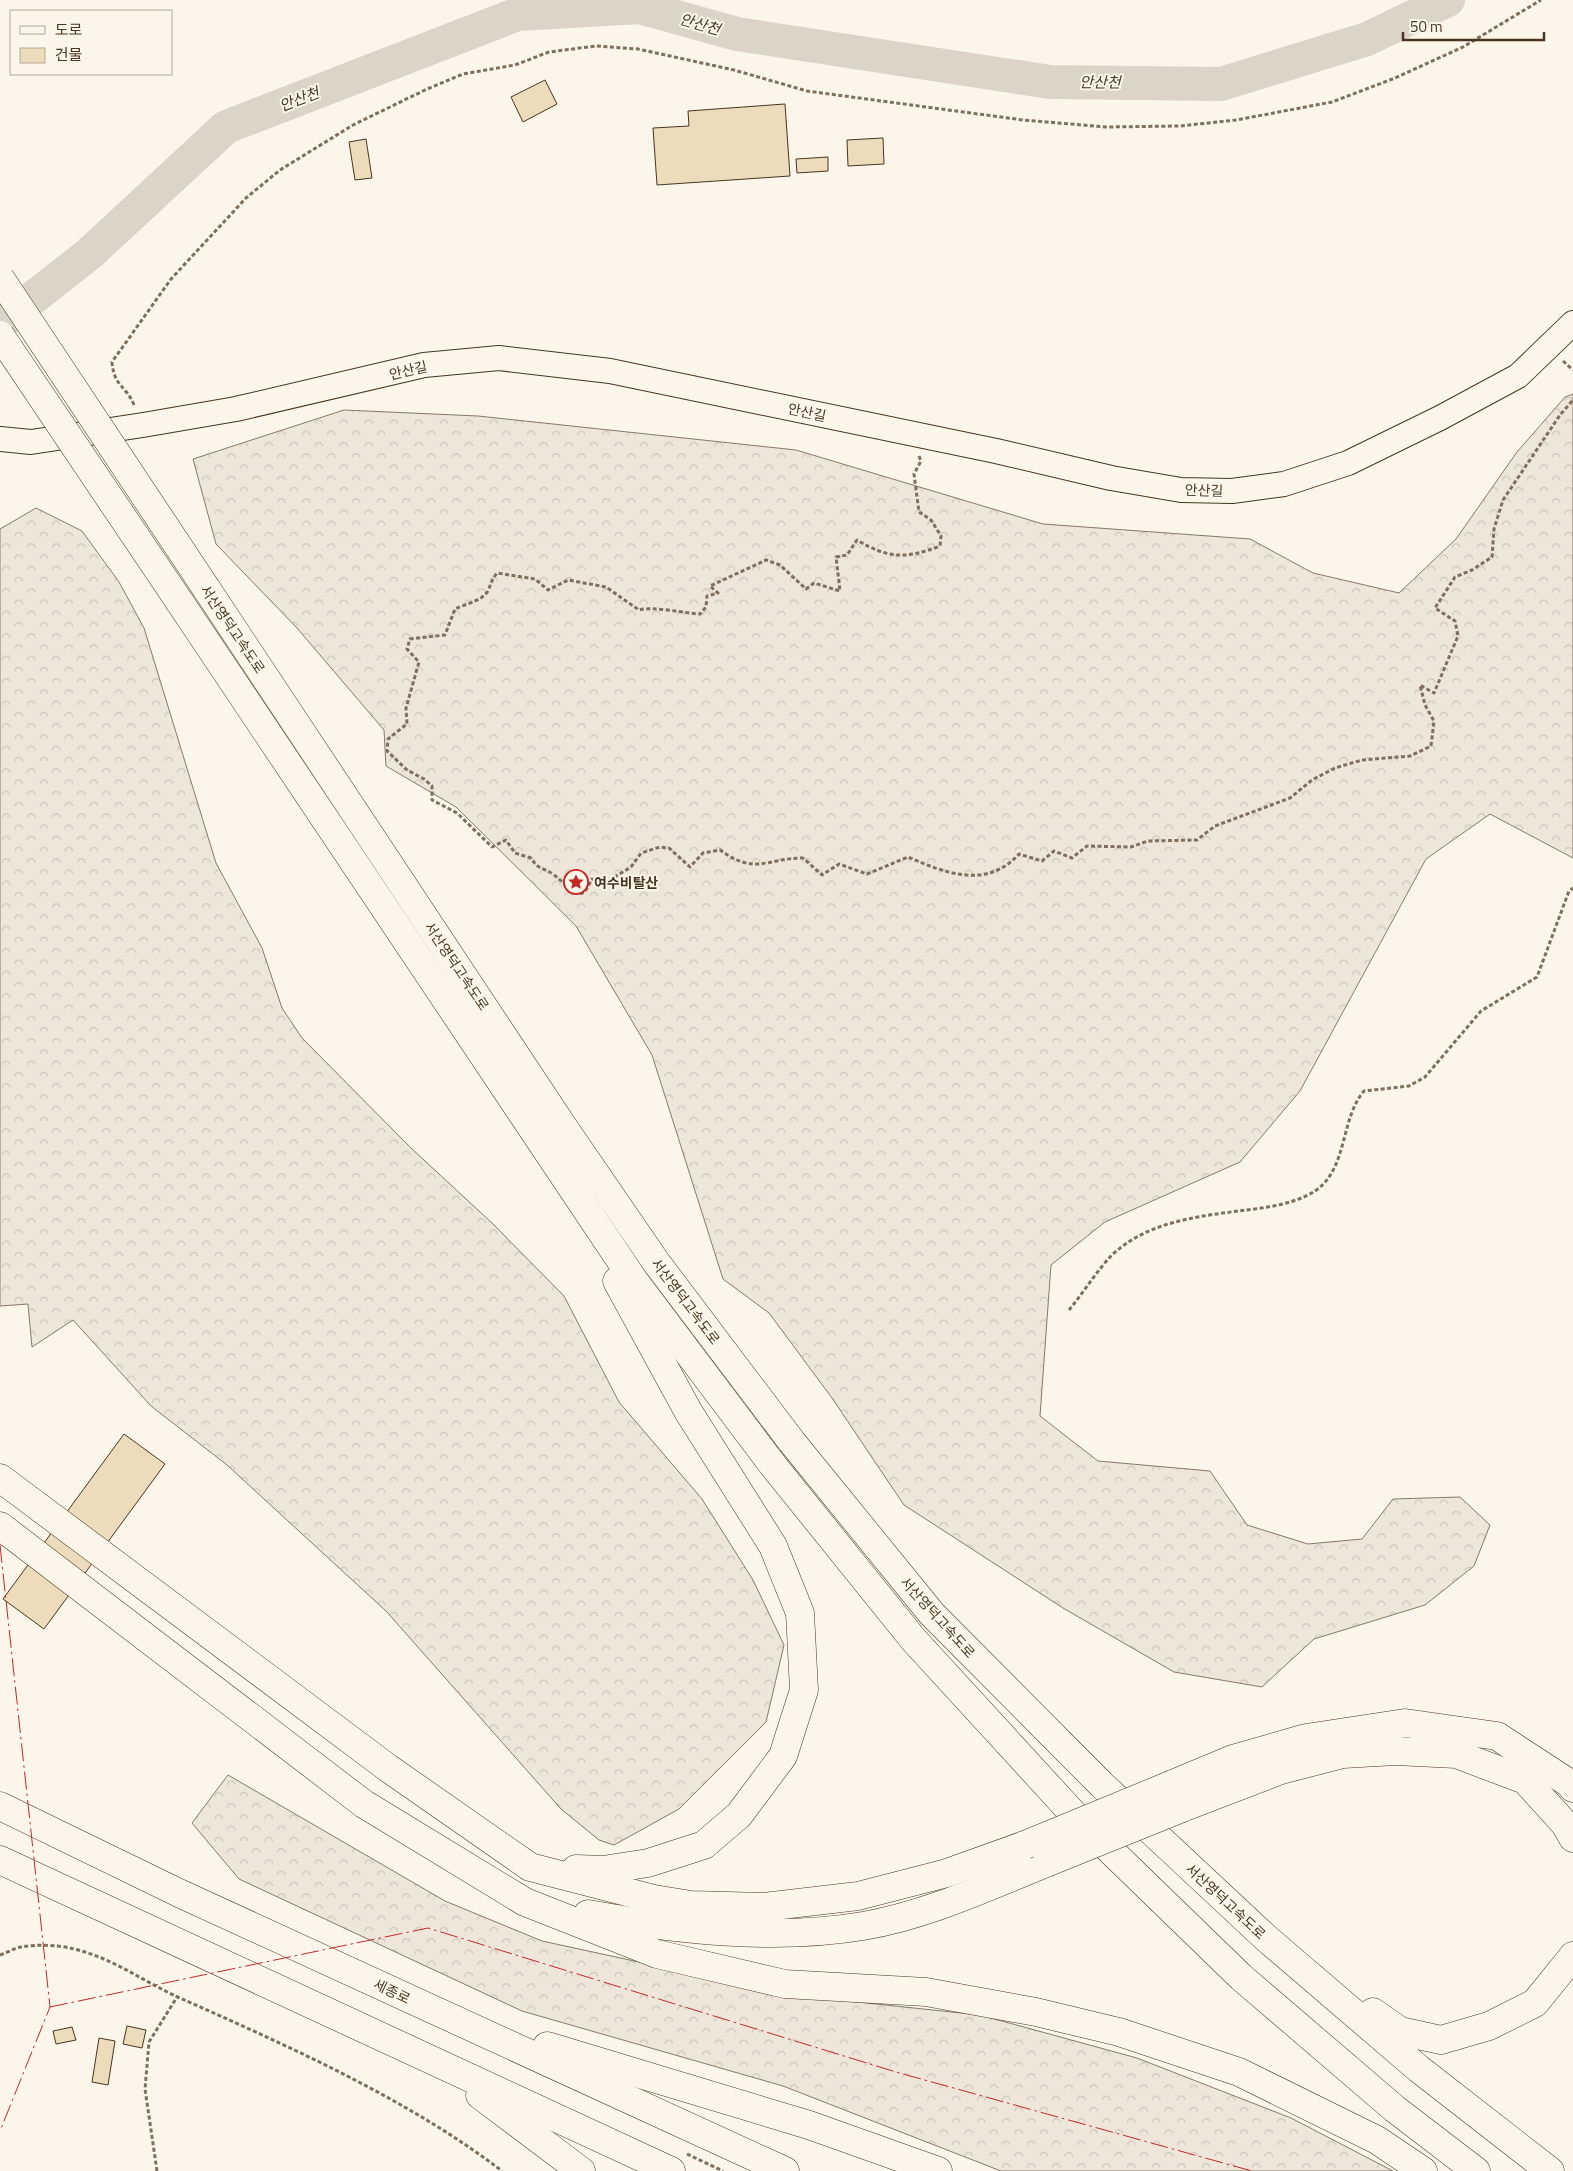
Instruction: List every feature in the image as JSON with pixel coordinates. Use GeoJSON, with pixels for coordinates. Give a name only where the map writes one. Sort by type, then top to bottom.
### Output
{"type":"FeatureCollection","features":[{"type":"Feature","properties":{"kind":"highway","name":"서산영덕고속도로"},"geometry":{"type":"LineString","coordinates":[[0,278],[562,1124],[656,1262],[792,1442],[932,1614],[1102,1785],[1266,1938],[1419,2068],[1550,2171]]}},
{"type":"Feature","properties":{"kind":"highway","name":"서산영덕고속도로"},"geometry":{"type":"LineString","coordinates":[[0,335],[641,1290],[772,1464],[913,1639],[1078,1820],[1241,1978],[1395,2109],[1476,2171]]}},
{"type":"Feature","properties":{"kind":"highway"},"geometry":{"type":"LineString","coordinates":[[530,1867],[602,1870],[648,1863],[704,1845],[738,1815],[783,1756],[804,1690],[800,1613],[773,1546],[688,1411],[542,1144]]}},
{"type":"Feature","properties":{"kind":"highway"},"geometry":{"type":"LineString","coordinates":[[0,1478],[388,1768],[530,1867],[654,1899],[691,1905],[764,1906],[858,1896],[947,1873],[1025,1845],[1177,1796],[1344,1754],[1396,1751],[1456,1754],[1525,1780],[1564,1824],[1573,1838]]}},
{"type":"Feature","properties":{"kind":"highway"},"geometry":{"type":"LineString","coordinates":[[0,1526],[364,1804],[525,1902],[657,1954],[785,1984],[926,1992],[1036,2012],[1118,2032],[1239,2072],[1377,2140],[1423,2171]]}},
{"type":"Feature","properties":{"kind":"highway"},"geometry":{"type":"LineString","coordinates":[[525,1902],[641,1924],[719,1932],[790,1932],[863,1926],[941,1905],[1046,1863],[1177,1796],[1233,1759],[1306,1738],[1405,1723],[1497,1736],[1569,1783],[1573,1788]]}},
{"type":"Feature","properties":{"kind":"highway","name":"세종로"},"geometry":{"type":"LineString","coordinates":[[0,1806],[179,1893],[786,2171]]}},
{"type":"Feature","properties":{"kind":"highway"},"geometry":{"type":"LineString","coordinates":[[0,1860],[671,2171]]}},
{"type":"Feature","properties":{"kind":"highway"},"geometry":{"type":"LineString","coordinates":[[1266,1938],[1400,2031],[1441,2040],[1489,2026],[1535,2003],[1573,1956]]}},
{"type":"Feature","properties":{"kind":"highway"},"geometry":{"type":"LineString","coordinates":[[446,2016],[809,2125],[938,2171]]}},
{"type":"Feature","properties":{"kind":"highway"},"geometry":{"type":"LineString","coordinates":[[437,2063],[581,2171]]}},
{"type":"Feature","properties":{"kind":"street","name":"안산길"},"geometry":{"type":"LineString","coordinates":[[0,439],[31,442],[143,425],[236,409],[424,365],[499,358],[610,370],[1111,478],[1181,490],[1232,491],[1284,484],[1348,463],[1518,376],[1573,323]]}},
{"type":"Feature","properties":{"kind":"path"},"geometry":{"type":"LineString","coordinates":[[143,425],[130,396],[113,378],[112,362],[171,279],[246,198],[280,170],[353,125],[463,74],[515,66],[549,52],[596,46],[638,49],[734,70],[808,91],[1023,120],[1106,127],[1180,126],[1236,120],[1332,102],[1395,78],[1463,47],[1540,0]]}},
{"type":"Feature","properties":{"kind":"path"},"geometry":{"type":"LineString","coordinates":[[908,433],[921,461],[914,474],[919,512],[930,520],[942,536],[940,546],[919,554],[892,556],[857,540],[847,555],[836,557],[840,591],[814,583],[806,589],[780,565],[766,560],[710,586],[718,593],[707,596],[706,607],[700,614],[664,612],[648,608],[639,610],[606,587],[568,580],[548,590],[535,579],[497,573],[492,578],[487,592],[479,599],[455,609],[445,635],[410,639],[408,649],[419,662],[406,708],[407,724],[388,739],[387,751],[407,770],[424,778],[432,786],[432,800],[457,813],[492,847],[506,840],[515,853],[531,858],[537,868],[552,874],[561,883],[579,894],[584,892],[592,879],[603,884],[631,867],[641,854],[660,847],[669,848],[690,867],[703,853],[720,850],[735,861],[756,866],[803,858],[822,875],[839,864],[867,874],[908,857],[932,867],[971,876],[989,874],[1008,867],[1019,854],[1042,861],[1054,850],[1072,858],[1087,846],[1131,847],[1148,841],[1197,840],[1215,826],[1290,798],[1312,780],[1335,768],[1362,760],[1410,756],[1431,746],[1434,721],[1425,705],[1420,685],[1434,693],[1458,636],[1455,621],[1435,608],[1455,577],[1472,570],[1492,557],[1494,529],[1503,500],[1560,415],[1573,400]]}},
{"type":"Feature","properties":{"kind":"path"},"geometry":{"type":"LineString","coordinates":[[1069,1310],[1111,1257],[1128,1242],[1154,1229],[1188,1217],[1268,1207],[1315,1191],[1333,1173],[1356,1101],[1364,1091],[1408,1086],[1425,1077],[1481,1010],[1537,977],[1569,891],[1573,888]]}},
{"type":"Feature","properties":{"kind":"path"},"geometry":{"type":"LineString","coordinates":[[0,1956],[21,1947],[73,1949],[118,1964],[178,1997],[392,2100],[474,2149],[502,2171]]}},
{"type":"Feature","properties":{"kind":"path"},"geometry":{"type":"LineString","coordinates":[[157,2171],[145,2090],[149,2042],[178,1997]]}},
{"type":"Feature","properties":{"kind":"green space"},"geometry":{"type":"Polygon","coordinates":[[[1573,394],[1573,858],[1490,814],[1426,859],[1300,1091],[1240,1162],[1105,1222],[1051,1265],[1040,1416],[1098,1461],[1210,1471],[1247,1525],[1308,1544],[1362,1539],[1393,1499],[1460,1497],[1490,1525],[1474,1566],[1425,1605],[1314,1639],[1262,1687],[1174,1672],[1063,1608],[904,1505],[832,1398],[769,1313],[723,1279],[652,1055],[576,926],[456,807],[386,766],[384,730],[297,628],[216,544],[193,459],[344,410],[478,416],[796,450],[1043,524],[1250,539],[1313,573],[1399,593],[1456,539],[1517,452],[1565,397],[1573,394]]]}},
{"type":"Feature","properties":{"kind":"green space"},"geometry":{"type":"Polygon","coordinates":[[[36,508],[82,531],[119,582],[144,628],[216,863],[262,948],[282,1008],[302,1038],[411,1148],[493,1224],[564,1296],[619,1402],[702,1499],[753,1580],[784,1645],[766,1722],[679,1809],[614,1845],[599,1840],[561,1809],[386,1611],[227,1465],[151,1406],[73,1320],[32,1347],[28,1304],[0,1306],[0,529],[36,508]]]}},
{"type":"Feature","properties":{"kind":"green space"},"geometry":{"type":"Polygon","coordinates":[[[228,1775],[445,1901],[542,1941],[791,1995],[980,2015],[1137,2058],[1291,2118],[1393,2171],[1001,2171],[783,2086],[522,2011],[239,1879],[192,1823],[228,1775]]]}},
{"type":"Feature","properties":{"kind":"building"},"geometry":{"type":"Polygon","coordinates":[[[545,80],[557,104],[523,122],[511,97],[545,80]]]}},
{"type":"Feature","properties":{"kind":"building"},"geometry":{"type":"Polygon","coordinates":[[[785,104],[790,176],[657,185],[653,128],[689,126],[688,111],[785,104]]]}},
{"type":"Feature","properties":{"kind":"building"},"geometry":{"type":"Polygon","coordinates":[[[883,138],[884,164],[848,166],[847,140],[883,138]]]}},
{"type":"Feature","properties":{"kind":"building"},"geometry":{"type":"Polygon","coordinates":[[[366,139],[372,178],[355,180],[349,142],[366,139]]]}},
{"type":"Feature","properties":{"kind":"building"},"geometry":{"type":"Polygon","coordinates":[[[828,157],[828,171],[797,173],[796,159],[828,157]]]}},
{"type":"Feature","properties":{"kind":"building"},"geometry":{"type":"Polygon","coordinates":[[[124,1434],[165,1464],[44,1629],[3,1599],[124,1434]]]}},
{"type":"Feature","properties":{"kind":"building"},"geometry":{"type":"Polygon","coordinates":[[[127,2026],[146,2030],[142,2048],[123,2044],[127,2026]]]}},
{"type":"Feature","properties":{"kind":"building"},"geometry":{"type":"Polygon","coordinates":[[[72,2027],[76,2040],[56,2044],[53,2031],[72,2027]]]}},
{"type":"Feature","properties":{"kind":"building"},"geometry":{"type":"Polygon","coordinates":[[[99,2038],[115,2041],[108,2085],[92,2082],[99,2038]]]}},
{"type":"Feature","properties":{"kind":"waterway","name":"안산천"},"geometry":{"type":"LineString","coordinates":[[0,324],[89,254],[226,127],[518,14],[640,7],[737,34],[1050,82],[1221,84],[1367,39],[1448,0]]}},
{"type":"Feature","properties":{"kind":"power"},"geometry":{"type":"LineString","coordinates":[[0,1545],[50,2007],[0,2131]]}},
{"type":"Feature","properties":{"kind":"power"},"geometry":{"type":"LineString","coordinates":[[50,2007],[428,1928],[896,2072],[1252,2171]]}},
{"type":"Feature","properties":{"kind":"place","name":"여수비탈산"},"geometry":{"type":"Point","coordinates":[576,882]}}]}
